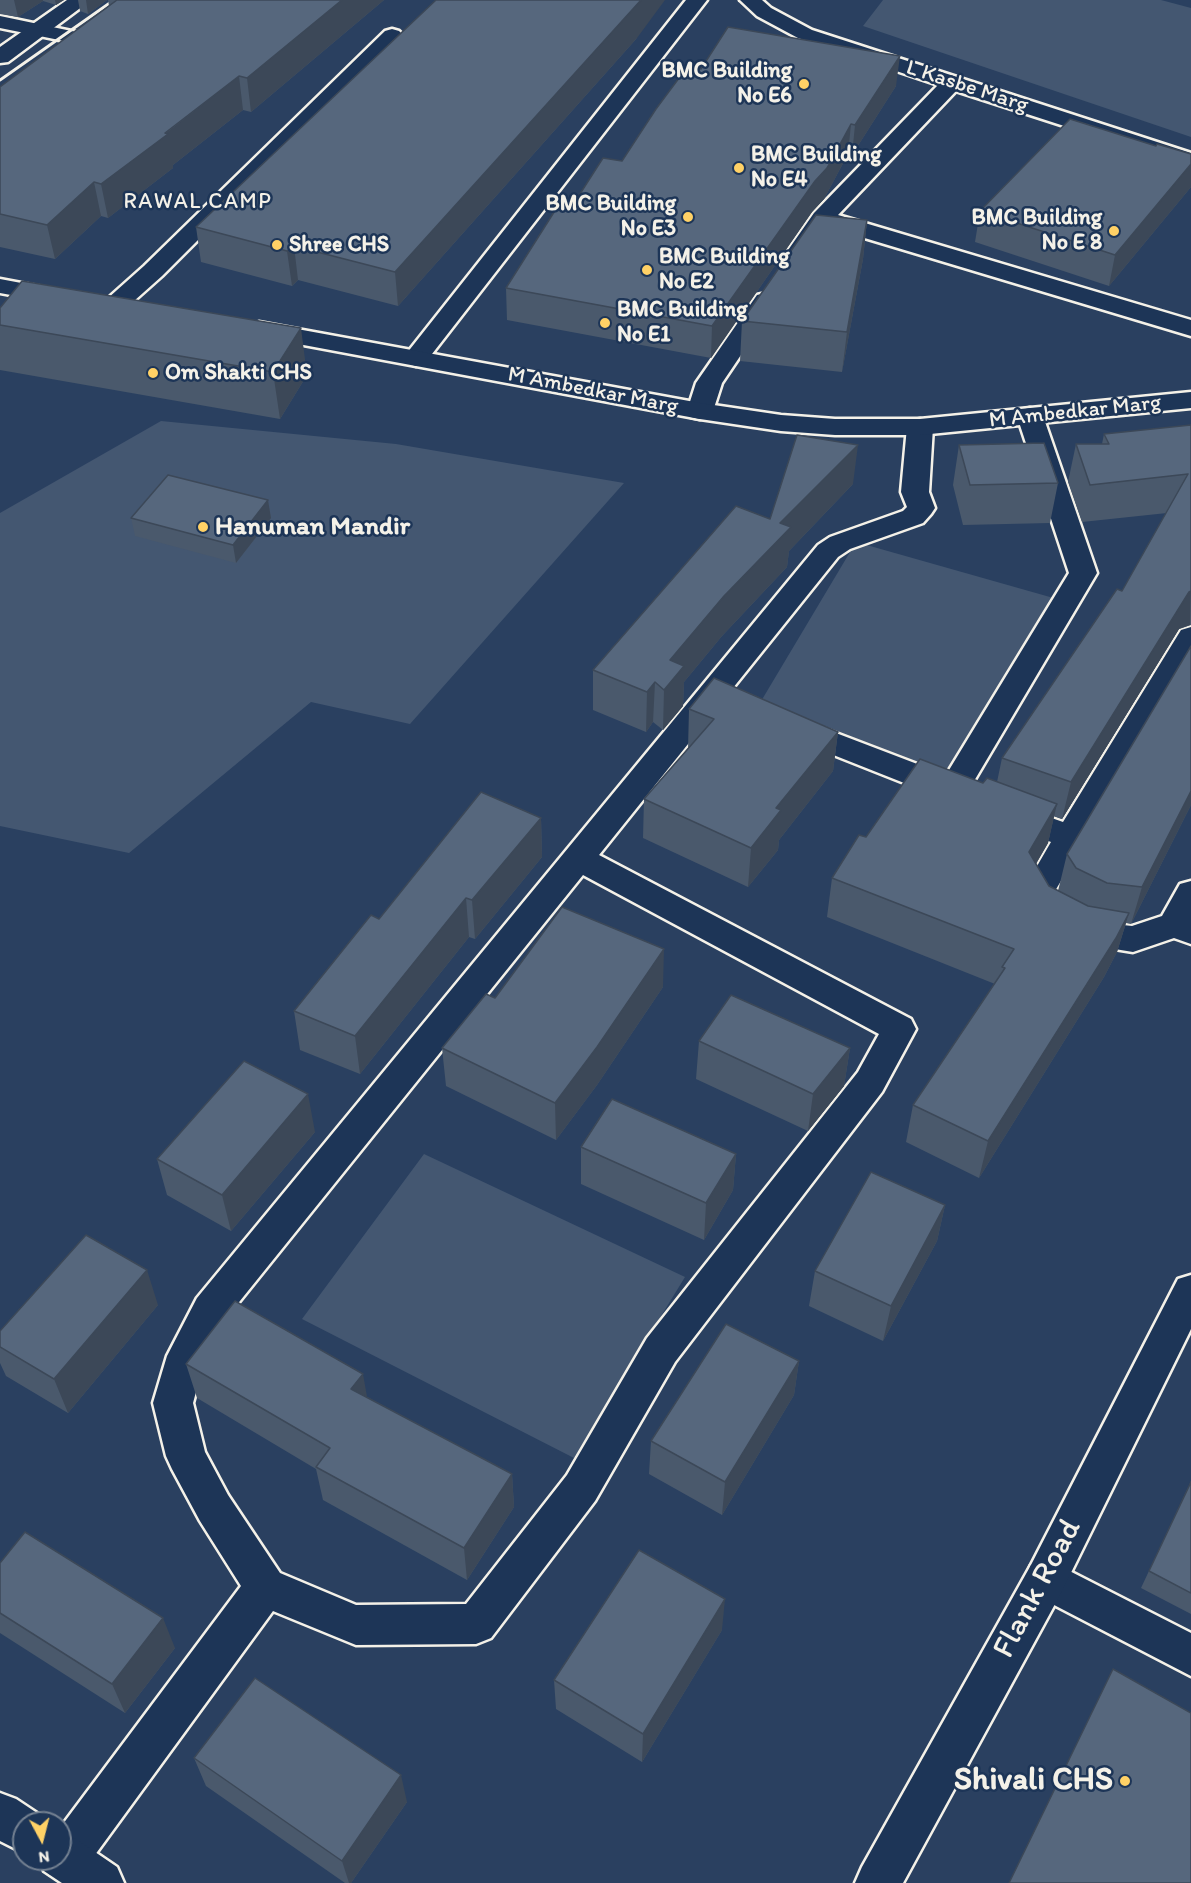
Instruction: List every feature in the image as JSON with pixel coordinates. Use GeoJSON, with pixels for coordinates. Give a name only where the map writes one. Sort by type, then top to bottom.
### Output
{"type":"FeatureCollection","features":[{"type":"Feature","properties":{"kind":"street"},"geometry":{"type":"LineString","coordinates":[[0,57],[81,0]]}},
{"type":"Feature","properties":{"kind":"street"},"geometry":{"type":"LineString","coordinates":[[416,358],[697,0]]}},
{"type":"Feature","properties":{"kind":"street","name":"L Kasbe Marg"},"geometry":{"type":"LineString","coordinates":[[750,0],[764,12],[805,34],[1191,160]]}},
{"type":"Feature","properties":{"kind":"street"},"geometry":{"type":"LineString","coordinates":[[0,22],[39,29],[82,31],[55,51]]}},
{"type":"Feature","properties":{"kind":"street"},"geometry":{"type":"LineString","coordinates":[[96,302],[153,271],[392,35]]}},
{"type":"Feature","properties":{"kind":"street"},"geometry":{"type":"LineString","coordinates":[[700,411],[709,383],[822,218],[952,82]]}},
{"type":"Feature","properties":{"kind":"street"},"geometry":{"type":"LineString","coordinates":[[822,218],[1191,329],[1186,344],[1191,351]]}},
{"type":"Feature","properties":{"kind":"street"},"geometry":{"type":"LineString","coordinates":[[0,285],[150,310]]}},
{"type":"Feature","properties":{"kind":"street","name":"M Ambedkar Marg"},"geometry":{"type":"LineString","coordinates":[[231,325],[700,411],[781,423],[835,427],[920,428],[1191,400]]}},
{"type":"Feature","properties":{"kind":"street"},"geometry":{"type":"LineString","coordinates":[[710,695],[953,790],[1083,573],[1030,416]]}},
{"type":"Feature","properties":{"kind":"street"},"geometry":{"type":"LineString","coordinates":[[578,858],[899,1029],[870,1082],[661,1350],[581,1488],[476,1624],[357,1625],[265,1587],[214,1508],[186,1456],[173,1403],[186,1356],[210,1311],[828,550],[840,543],[913,517],[921,508],[915,492],[920,428]]}},
{"type":"Feature","properties":{"kind":"street"},"geometry":{"type":"LineString","coordinates":[[1191,637],[1038,892],[1053,915],[1090,934],[1133,939],[1182,928],[1191,893]]}},
{"type":"Feature","properties":{"kind":"street"},"geometry":{"type":"LineString","coordinates":[[984,805],[1070,837]]}},
{"type":"Feature","properties":{"kind":"street","name":"Flank Road"},"geometry":{"type":"LineString","coordinates":[[878,1883],[1046,1579],[1191,1291]]}},
{"type":"Feature","properties":{"kind":"street"},"geometry":{"type":"LineString","coordinates":[[1046,1579],[1191,1655]]}},
{"type":"Feature","properties":{"kind":"street"},"geometry":{"type":"LineString","coordinates":[[72,1843],[265,1587]]}},
{"type":"Feature","properties":{"kind":"street"},"geometry":{"type":"LineString","coordinates":[[72,1863],[101,1883]]}},
{"type":"Feature","properties":{"kind":"shaded area"},"geometry":{"type":"Polygon","coordinates":[[[883,0],[1161,0],[1191,8],[1191,137],[863,26],[883,0]]]}},
{"type":"Feature","properties":{"kind":"shaded area"},"geometry":{"type":"Polygon","coordinates":[[[161,421],[396,444],[624,483],[410,724],[311,702],[129,853],[0,826],[0,513],[161,421]]]}},
{"type":"Feature","properties":{"kind":"shaded area"},"geometry":{"type":"Polygon","coordinates":[[[856,542],[1057,599],[966,785],[751,718],[856,542]]]}},
{"type":"Feature","properties":{"kind":"shaded area"},"geometry":{"type":"Polygon","coordinates":[[[424,1154],[685,1277],[574,1458],[302,1319],[424,1154]]]}},
{"type":"Feature","properties":{"kind":"building"},"geometry":{"type":"Polygon","coordinates":[[[117,0],[342,0],[247,78],[239,76],[165,133],[168,134],[101,184],[94,182],[47,225],[0,214],[0,87],[117,0]]]}},
{"type":"Feature","properties":{"kind":"building"},"geometry":{"type":"Polygon","coordinates":[[[436,0],[641,0],[395,272],[294,246],[287,251],[196,227],[436,0]]]}},
{"type":"Feature","properties":{"kind":"building"},"geometry":{"type":"Polygon","coordinates":[[[728,27],[900,56],[855,125],[851,124],[827,168],[815,181],[712,326],[506,288],[556,209],[569,211],[603,158],[622,161],[688,66],[701,69],[728,27]]]}},
{"type":"Feature","properties":{"kind":"building"},"geometry":{"type":"Polygon","coordinates":[[[1070,119],[1156,146],[1157,144],[1191,154],[1191,164],[1115,255],[980,211],[1070,119]]]}},
{"type":"Feature","properties":{"kind":"building"},"geometry":{"type":"Polygon","coordinates":[[[816,215],[867,220],[847,332],[742,321],[816,215]]]}},
{"type":"Feature","properties":{"kind":"building"},"geometry":{"type":"Polygon","coordinates":[[[22,281],[301,328],[273,372],[0,325],[0,308],[22,281]]]}},
{"type":"Feature","properties":{"kind":"building"},"geometry":{"type":"Polygon","coordinates":[[[1191,425],[1191,591],[1071,782],[1002,758],[1117,589],[1122,591],[1188,474],[1090,485],[1076,444],[1109,444],[1104,434],[1191,425]]]}},
{"type":"Feature","properties":{"kind":"building"},"geometry":{"type":"Polygon","coordinates":[[[797,435],[858,445],[780,523],[791,527],[724,596],[670,660],[684,666],[664,690],[655,682],[647,692],[593,670],[736,506],[770,519],[797,435]]]}},
{"type":"Feature","properties":{"kind":"building"},"geometry":{"type":"Polygon","coordinates":[[[1044,443],[1058,483],[970,485],[959,445],[1044,443]]]}},
{"type":"Feature","properties":{"kind":"building"},"geometry":{"type":"Polygon","coordinates":[[[168,475],[268,500],[233,545],[131,518],[168,475]]]}},
{"type":"Feature","properties":{"kind":"building"},"geometry":{"type":"Polygon","coordinates":[[[1191,646],[1191,791],[1142,887],[1107,883],[1076,868],[1067,854],[1191,646]]]}},
{"type":"Feature","properties":{"kind":"building"},"geometry":{"type":"Polygon","coordinates":[[[714,678],[838,732],[776,808],[781,810],[751,848],[644,799],[714,719],[689,709],[714,678]]]}},
{"type":"Feature","properties":{"kind":"building"},"geometry":{"type":"Polygon","coordinates":[[[920,759],[983,783],[987,778],[1057,804],[1029,852],[1049,886],[1088,906],[1129,913],[1116,938],[988,1141],[913,1105],[1005,968],[1002,967],[1014,949],[832,878],[859,835],[866,837],[920,759]]]}},
{"type":"Feature","properties":{"kind":"building"},"geometry":{"type":"Polygon","coordinates":[[[481,792],[541,818],[472,900],[466,898],[355,1036],[294,1011],[371,915],[379,919],[481,792]]]}},
{"type":"Feature","properties":{"kind":"building"},"geometry":{"type":"Polygon","coordinates":[[[562,907],[664,949],[597,1047],[555,1103],[442,1048],[486,994],[495,998],[562,907]]]}},
{"type":"Feature","properties":{"kind":"building"},"geometry":{"type":"Polygon","coordinates":[[[731,995],[850,1048],[813,1094],[699,1041],[731,995]]]}},
{"type":"Feature","properties":{"kind":"building"},"geometry":{"type":"Polygon","coordinates":[[[244,1061],[308,1094],[222,1195],[157,1159],[244,1061]]]}},
{"type":"Feature","properties":{"kind":"building"},"geometry":{"type":"Polygon","coordinates":[[[612,1099],[736,1154],[706,1203],[581,1147],[612,1099]]]}},
{"type":"Feature","properties":{"kind":"building"},"geometry":{"type":"Polygon","coordinates":[[[871,1172],[945,1205],[891,1306],[815,1271],[871,1172]]]}},
{"type":"Feature","properties":{"kind":"building"},"geometry":{"type":"Polygon","coordinates":[[[86,1235],[147,1270],[54,1379],[0,1347],[0,1331],[86,1235]]]}},
{"type":"Feature","properties":{"kind":"building"},"geometry":{"type":"Polygon","coordinates":[[[235,1301],[363,1374],[351,1389],[512,1474],[464,1548],[316,1467],[330,1448],[186,1364],[235,1301]]]}},
{"type":"Feature","properties":{"kind":"building"},"geometry":{"type":"Polygon","coordinates":[[[726,1324],[799,1361],[725,1482],[651,1441],[726,1324]]]}},
{"type":"Feature","properties":{"kind":"building"},"geometry":{"type":"Polygon","coordinates":[[[1191,1482],[1191,1593],[1149,1571],[1191,1482]]]}},
{"type":"Feature","properties":{"kind":"building"},"geometry":{"type":"Polygon","coordinates":[[[25,1532],[163,1618],[112,1684],[0,1613],[0,1563],[25,1532]]]}},
{"type":"Feature","properties":{"kind":"building"},"geometry":{"type":"Polygon","coordinates":[[[639,1550],[725,1599],[643,1734],[554,1680],[639,1550]]]}},
{"type":"Feature","properties":{"kind":"building","name":"Shivali CHS"},"geometry":{"type":"Polygon","coordinates":[[[1113,1669],[1191,1713],[1191,1883],[1009,1883],[1113,1669]]]}},
{"type":"Feature","properties":{"kind":"building"},"geometry":{"type":"Polygon","coordinates":[[[255,1678],[401,1775],[342,1861],[194,1758],[255,1678]]]}},
{"type":"Feature","properties":{"kind":"railway"},"geometry":{"type":"LineString","coordinates":[[0,80],[114,0]]}},
{"type":"Feature","properties":{"kind":"place","name":"BMC Building No E6"},"geometry":{"type":"Point","coordinates":[804,84]}},
{"type":"Feature","properties":{"kind":"place","name":"BMC Building No E4"},"geometry":{"type":"Point","coordinates":[739,168]}},
{"type":"Feature","properties":{"kind":"place","name":"BMC Building No E3"},"geometry":{"type":"Point","coordinates":[688,217]}},
{"type":"Feature","properties":{"kind":"place","name":"BMC Building No E 8"},"geometry":{"type":"Point","coordinates":[1114,231]}},
{"type":"Feature","properties":{"kind":"place","name":"Shree CHS"},"geometry":{"type":"Point","coordinates":[277,245]}},
{"type":"Feature","properties":{"kind":"place","name":"BMC Building No E2"},"geometry":{"type":"Point","coordinates":[647,270]}},
{"type":"Feature","properties":{"kind":"place","name":"BMC Building No E1"},"geometry":{"type":"Point","coordinates":[605,323]}},
{"type":"Feature","properties":{"kind":"place","name":"Om Shakti CHS"},"geometry":{"type":"Point","coordinates":[153,373]}},
{"type":"Feature","properties":{"kind":"place","name":"Hanuman Mandir"},"geometry":{"type":"Point","coordinates":[203,527]}},
{"type":"Feature","properties":{"kind":"place","name":"Shivali CHS"},"geometry":{"type":"Point","coordinates":[1125,1781]}},
{"type":"Feature","properties":{"kind":"district","name":"RAWAL CAMP"},"geometry":{"type":"Point","coordinates":[198,202]}}]}
